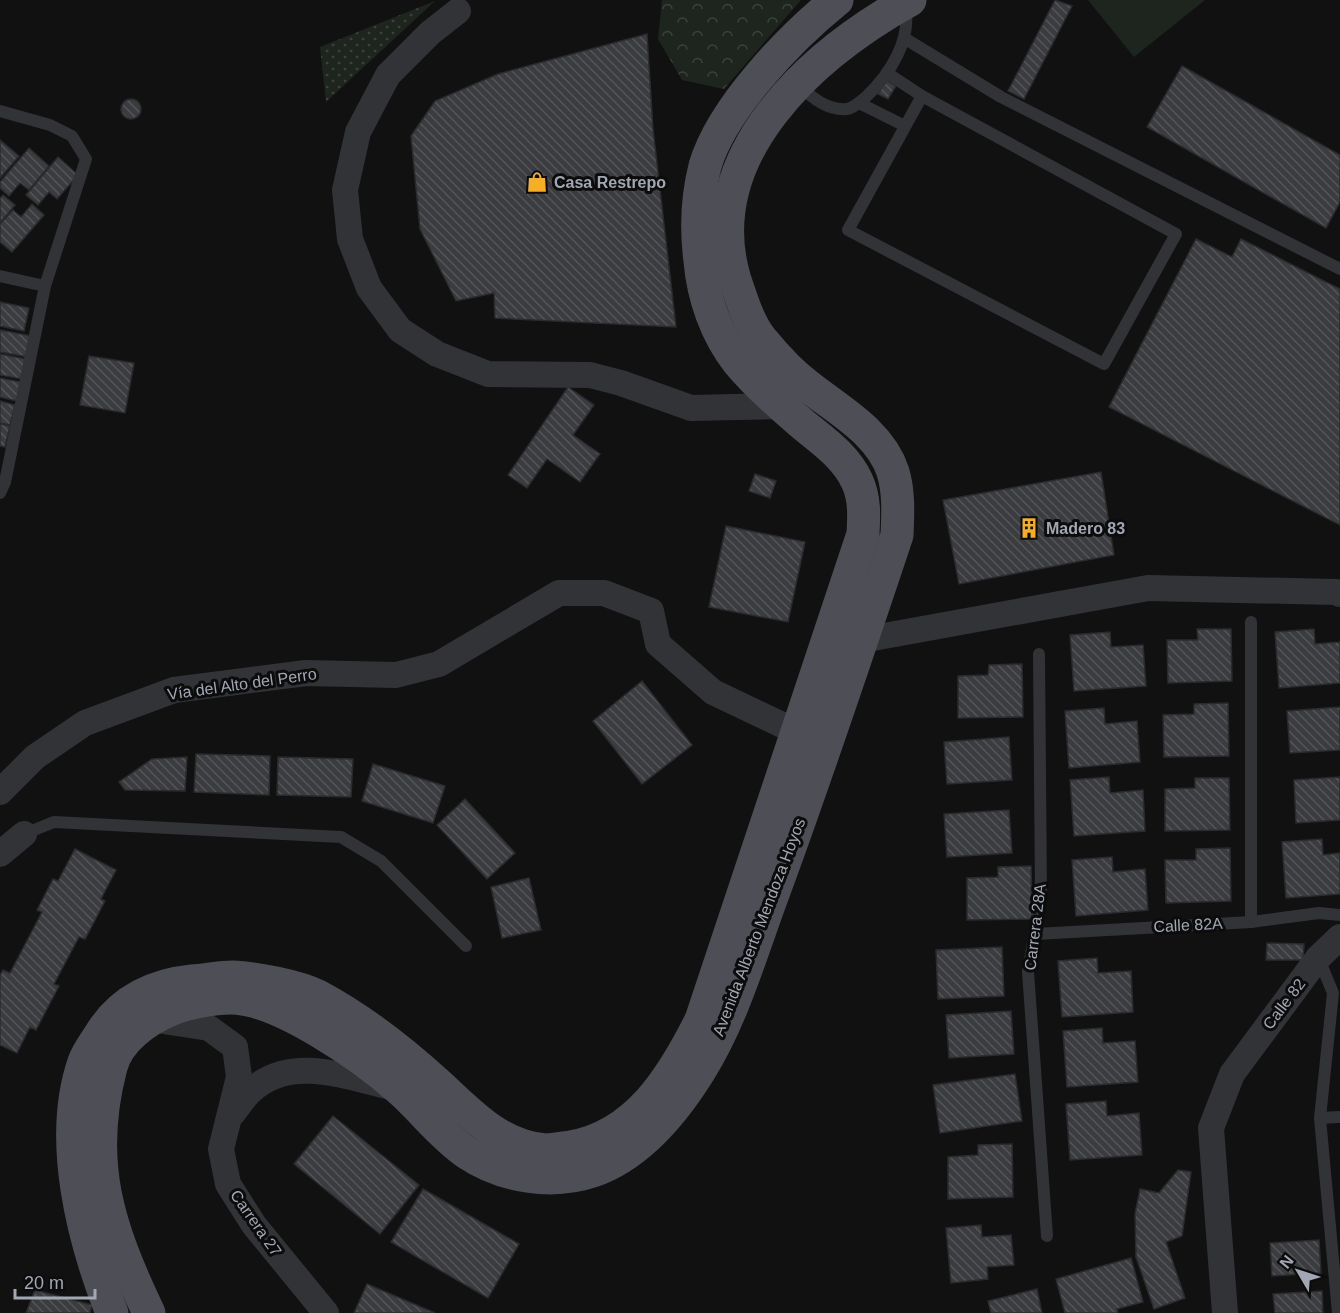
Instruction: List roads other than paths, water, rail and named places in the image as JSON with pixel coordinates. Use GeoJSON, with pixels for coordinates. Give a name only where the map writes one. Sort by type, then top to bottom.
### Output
{"type":"FeatureCollection","features":[{"type":"Feature","properties":{"kind":"main road","name":"Avenida Alberto Mendoza Hoyos"},"geometry":{"type":"LineString","coordinates":[[112,1313],[81,1215],[72,1136],[84,1062],[105,1027],[129,1001],[171,983],[232,977],[275,984],[316,995],[374,1033],[425,1073],[488,1129],[515,1144],[547,1150],[588,1144],[617,1131],[649,1103],[679,1064],[701,1020],[798,732],[863,534],[864,505],[857,481],[844,459],[781,406],[738,362],[716,324],[702,282],[697,235],[700,193],[706,165],[723,128],[747,94],[806,26],[837,0]]}},
{"type":"Feature","properties":{"kind":"main road","name":"Avenida Alberto Mendoza Hoyos"},"geometry":{"type":"LineString","coordinates":[[149,1313],[122,1257],[109,1214],[98,1140],[112,1062],[129,1037],[150,1019],[177,1007],[232,998],[257,1004],[334,1039],[399,1089],[465,1152],[501,1170],[547,1179],[593,1171],[631,1150],[665,1121],[699,1072],[724,1024],[825,751],[897,535],[898,503],[892,471],[877,444],[860,425],[806,384],[762,340],[744,306],[732,267],[728,230],[730,200],[737,172],[751,145],[797,84],[826,55],[865,25],[906,1]]}},
{"type":"Feature","properties":{"kind":"street"},"geometry":{"type":"LineString","coordinates":[[463,5],[430,33],[388,75],[358,132],[345,189],[350,239],[369,288],[400,330],[436,354],[488,374],[590,375],[621,383],[691,408],[781,406]]}},
{"type":"Feature","properties":{"kind":"street"},"geometry":{"type":"LineString","coordinates":[[862,640],[1148,588],[1336,591],[1340,594]]}},
{"type":"Feature","properties":{"kind":"street","name":"Vía del Alto del Perro"},"geometry":{"type":"LineString","coordinates":[[0,792],[35,757],[85,723],[174,690],[306,673],[396,675],[439,664],[559,593],[604,593],[651,611],[658,644],[713,692],[798,732]]}},
{"type":"Feature","properties":{"kind":"street"},"geometry":{"type":"LineString","coordinates":[[0,854],[24,834]]}},
{"type":"Feature","properties":{"kind":"street","name":"Calle 82"},"geometry":{"type":"LineString","coordinates":[[1225,1313],[1211,1128],[1232,1074],[1318,958],[1340,937]]}},
{"type":"Feature","properties":{"kind":"street","name":"Carrera 27"},"geometry":{"type":"LineString","coordinates":[[150,1019],[209,1028],[235,1047],[239,1077],[221,1149],[228,1184],[254,1225],[326,1313]]}},
{"type":"Feature","properties":{"kind":"street","name":"Carrera 27"},"geometry":{"type":"LineString","coordinates":[[227,1120],[252,1090],[280,1074],[306,1068],[399,1089]]}},
{"type":"Feature","properties":{"kind":"lane"},"geometry":{"type":"LineString","coordinates":[[797,84],[819,102],[832,108],[849,109],[859,103],[887,73],[904,38],[908,20],[906,1]]}},
{"type":"Feature","properties":{"kind":"lane"},"geometry":{"type":"LineString","coordinates":[[904,38],[1001,97],[1340,269]]}},
{"type":"Feature","properties":{"kind":"lane"},"geometry":{"type":"LineString","coordinates":[[887,73],[922,96],[1176,234],[1104,364],[848,230],[922,96]]}},
{"type":"Feature","properties":{"kind":"lane"},"geometry":{"type":"LineString","coordinates":[[859,103],[905,126]]}},
{"type":"Feature","properties":{"kind":"lane"},"geometry":{"type":"LineString","coordinates":[[0,111],[50,125],[72,136],[86,159],[45,286],[5,482],[0,493]]}},
{"type":"Feature","properties":{"kind":"lane"},"geometry":{"type":"LineString","coordinates":[[0,276],[45,286]]}},
{"type":"Feature","properties":{"kind":"lane"},"geometry":{"type":"LineString","coordinates":[[1251,622],[1251,922]]}},
{"type":"Feature","properties":{"kind":"lane","name":"Carrera 28A"},"geometry":{"type":"LineString","coordinates":[[1039,654],[1041,896],[1028,972],[1047,1236]]}},
{"type":"Feature","properties":{"kind":"lane"},"geometry":{"type":"LineString","coordinates":[[24,834],[54,822],[341,837],[381,861],[466,946]]}},
{"type":"Feature","properties":{"kind":"lane","name":"Calle 82A"},"geometry":{"type":"LineString","coordinates":[[1036,934],[1251,922],[1319,913],[1340,915]]}},
{"type":"Feature","properties":{"kind":"lane"},"geometry":{"type":"LineString","coordinates":[[1318,958],[1336,992],[1320,1118],[1335,1255],[1338,1313]]}},
{"type":"Feature","properties":{"kind":"lane"},"geometry":{"type":"LineString","coordinates":[[1320,1118],[1340,1117]]}},
{"type":"Feature","properties":{"kind":"place","name":"Casa Restrepo"},"geometry":{"type":"Point","coordinates":[537,182]}},
{"type":"Feature","properties":{"kind":"place","name":"Madero 83"},"geometry":{"type":"Point","coordinates":[1029,528]}}]}
